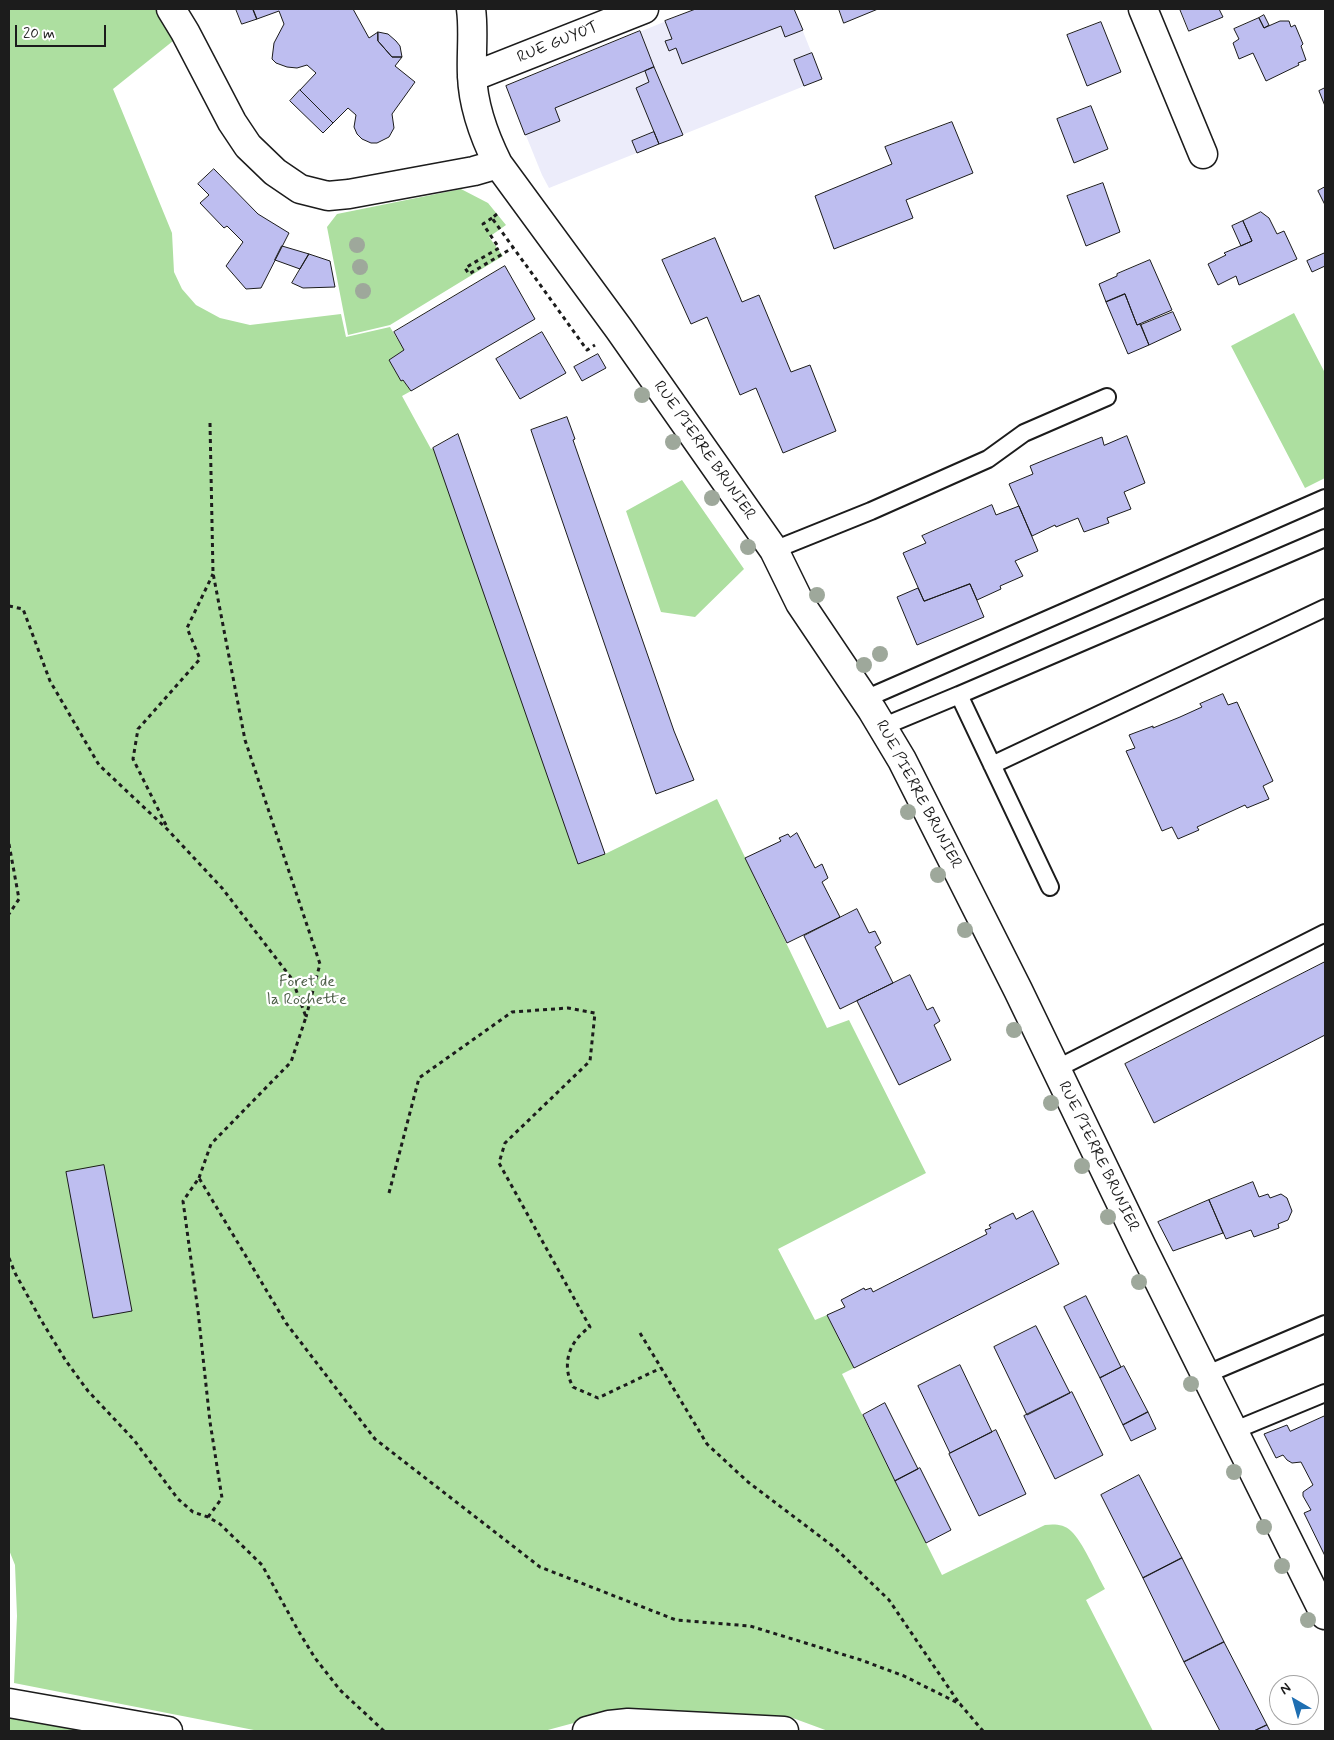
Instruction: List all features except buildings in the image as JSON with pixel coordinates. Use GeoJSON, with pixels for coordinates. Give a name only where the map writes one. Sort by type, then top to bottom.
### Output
{"type":"FeatureCollection","features":[{"type":"Feature","properties":{"kind":"street"},"geometry":{"type":"LineString","coordinates":[[171,9],[244,141],[275,172],[300,189],[328,196],[349,194],[474,171],[498,164]]}},
{"type":"Feature","properties":{"kind":"street","name":"RUE GUYOT"},"geometry":{"type":"LineString","coordinates":[[472,78],[644,9]]}},
{"type":"Feature","properties":{"kind":"street"},"geometry":{"type":"LineString","coordinates":[[1143,9],[1203,154]]}},
{"type":"Feature","properties":{"kind":"street","name":"RUE PIERRE BRUNIER"},"geometry":{"type":"LineString","coordinates":[[471,10],[472,78],[478,113],[486,140],[498,164],[619,329],[774,550],[800,603],[865,699],[917,787],[1205,1375],[1325,1615]]}},
{"type":"Feature","properties":{"kind":"street"},"geometry":{"type":"LineString","coordinates":[[9,1702],[168,1731]]}},
{"type":"Feature","properties":{"kind":"street"},"geometry":{"type":"LineString","coordinates":[[587,1731],[628,1723],[784,1731]]}},
{"type":"Feature","properties":{"kind":"lane"},"geometry":{"type":"LineString","coordinates":[[774,550],[870,511],[988,458],[1024,433],[1107,397]]}},
{"type":"Feature","properties":{"kind":"lane"},"geometry":{"type":"LineString","coordinates":[[865,699],[1325,498]]}},
{"type":"Feature","properties":{"kind":"lane"},"geometry":{"type":"LineString","coordinates":[[882,727],[1325,538]]}},
{"type":"Feature","properties":{"kind":"lane"},"geometry":{"type":"LineString","coordinates":[[992,765],[1325,608]]}},
{"type":"Feature","properties":{"kind":"lane"},"geometry":{"type":"LineString","coordinates":[[959,695],[1050,887]]}},
{"type":"Feature","properties":{"kind":"lane"},"geometry":{"type":"LineString","coordinates":[[1056,1069],[1325,933]]}},
{"type":"Feature","properties":{"kind":"lane"},"geometry":{"type":"LineString","coordinates":[[1205,1375],[1325,1324]]}},
{"type":"Feature","properties":{"kind":"lane"},"geometry":{"type":"LineString","coordinates":[[1233,1431],[1325,1393]]}},
{"type":"Feature","properties":{"kind":"path"},"geometry":{"type":"LineString","coordinates":[[502,210],[483,224],[499,248],[465,268],[469,274],[514,247]]}},
{"type":"Feature","properties":{"kind":"path"},"geometry":{"type":"LineString","coordinates":[[492,218],[587,350],[598,343]]}},
{"type":"Feature","properties":{"kind":"path"},"geometry":{"type":"LineString","coordinates":[[208,1517],[222,1498],[210,1422],[183,1200],[199,1178],[211,1144],[291,1062],[306,1017],[320,964],[245,740],[213,573],[210,423]]}},
{"type":"Feature","properties":{"kind":"path"},"geometry":{"type":"LineString","coordinates":[[167,829],[133,760],[138,729],[200,659],[187,628],[213,573]]}},
{"type":"Feature","properties":{"kind":"path"},"geometry":{"type":"LineString","coordinates":[[9,606],[23,609],[50,681],[99,765],[167,829],[222,888],[292,979],[306,1017]]}},
{"type":"Feature","properties":{"kind":"path"},"geometry":{"type":"LineString","coordinates":[[9,844],[19,899],[9,914]]}},
{"type":"Feature","properties":{"kind":"path"},"geometry":{"type":"LineString","coordinates":[[389,1193],[419,1078],[512,1012],[568,1008],[595,1013],[590,1061],[505,1143],[499,1163],[590,1327],[578,1335],[568,1352],[568,1377],[573,1387],[598,1398],[662,1368]]}},
{"type":"Feature","properties":{"kind":"path"},"geometry":{"type":"LineString","coordinates":[[199,1178],[286,1323],[375,1439],[540,1567],[676,1620],[750,1626],[861,1660],[904,1676],[960,1704]]}},
{"type":"Feature","properties":{"kind":"path"},"geometry":{"type":"LineString","coordinates":[[9,1258],[15,1273],[46,1328],[66,1361],[88,1391],[134,1440],[178,1499],[193,1512],[208,1517],[220,1524],[262,1565],[315,1658],[340,1690],[384,1731]]}},
{"type":"Feature","properties":{"kind":"path"},"geometry":{"type":"LineString","coordinates":[[640,1333],[707,1444],[748,1482],[834,1546],[889,1600],[960,1704],[983,1731]]}},
{"type":"Feature","properties":{"kind":"shaded area"},"geometry":{"type":"Polygon","coordinates":[[[696,9],[794,9],[822,79],[549,188],[506,86],[696,9]]]}},
{"type":"Feature","properties":{"kind":"green space","name":"Foret de la Rochette"},"geometry":{"type":"Polygon","coordinates":[[[9,9],[159,9],[177,34],[173,41],[113,89],[172,233],[174,272],[182,289],[196,305],[220,318],[250,325],[341,314],[346,337],[390,327],[404,350],[389,360],[401,381],[403,380],[411,391],[402,396],[431,449],[433,448],[605,854],[717,799],[827,1028],[849,1020],[926,1173],[778,1249],[815,1320],[827,1315],[854,1368],[842,1374],[942,1575],[1045,1525],[1059,1525],[1068,1529],[1080,1542],[1105,1589],[1086,1600],[1153,1731],[828,1731],[790,1717],[622,1710],[544,1731],[259,1731],[14,1683],[17,1616],[15,1565],[9,1550],[9,9]]]}},
{"type":"Feature","properties":{"kind":"green space"},"geometry":{"type":"Polygon","coordinates":[[[461,189],[488,203],[506,225],[489,237],[503,256],[390,325],[348,335],[327,227],[337,214],[461,189]]]}},
{"type":"Feature","properties":{"kind":"green space"},"geometry":{"type":"Polygon","coordinates":[[[1294,313],[1325,373],[1325,478],[1305,488],[1231,346],[1294,313]]]}},
{"type":"Feature","properties":{"kind":"green space"},"geometry":{"type":"Polygon","coordinates":[[[682,480],[744,569],[695,617],[661,612],[626,511],[682,480]]]}},
{"type":"Feature","properties":{"kind":"green space"},"geometry":{"type":"Polygon","coordinates":[[[9,1716],[94,1731],[9,1731],[9,1716]]]}}]}
